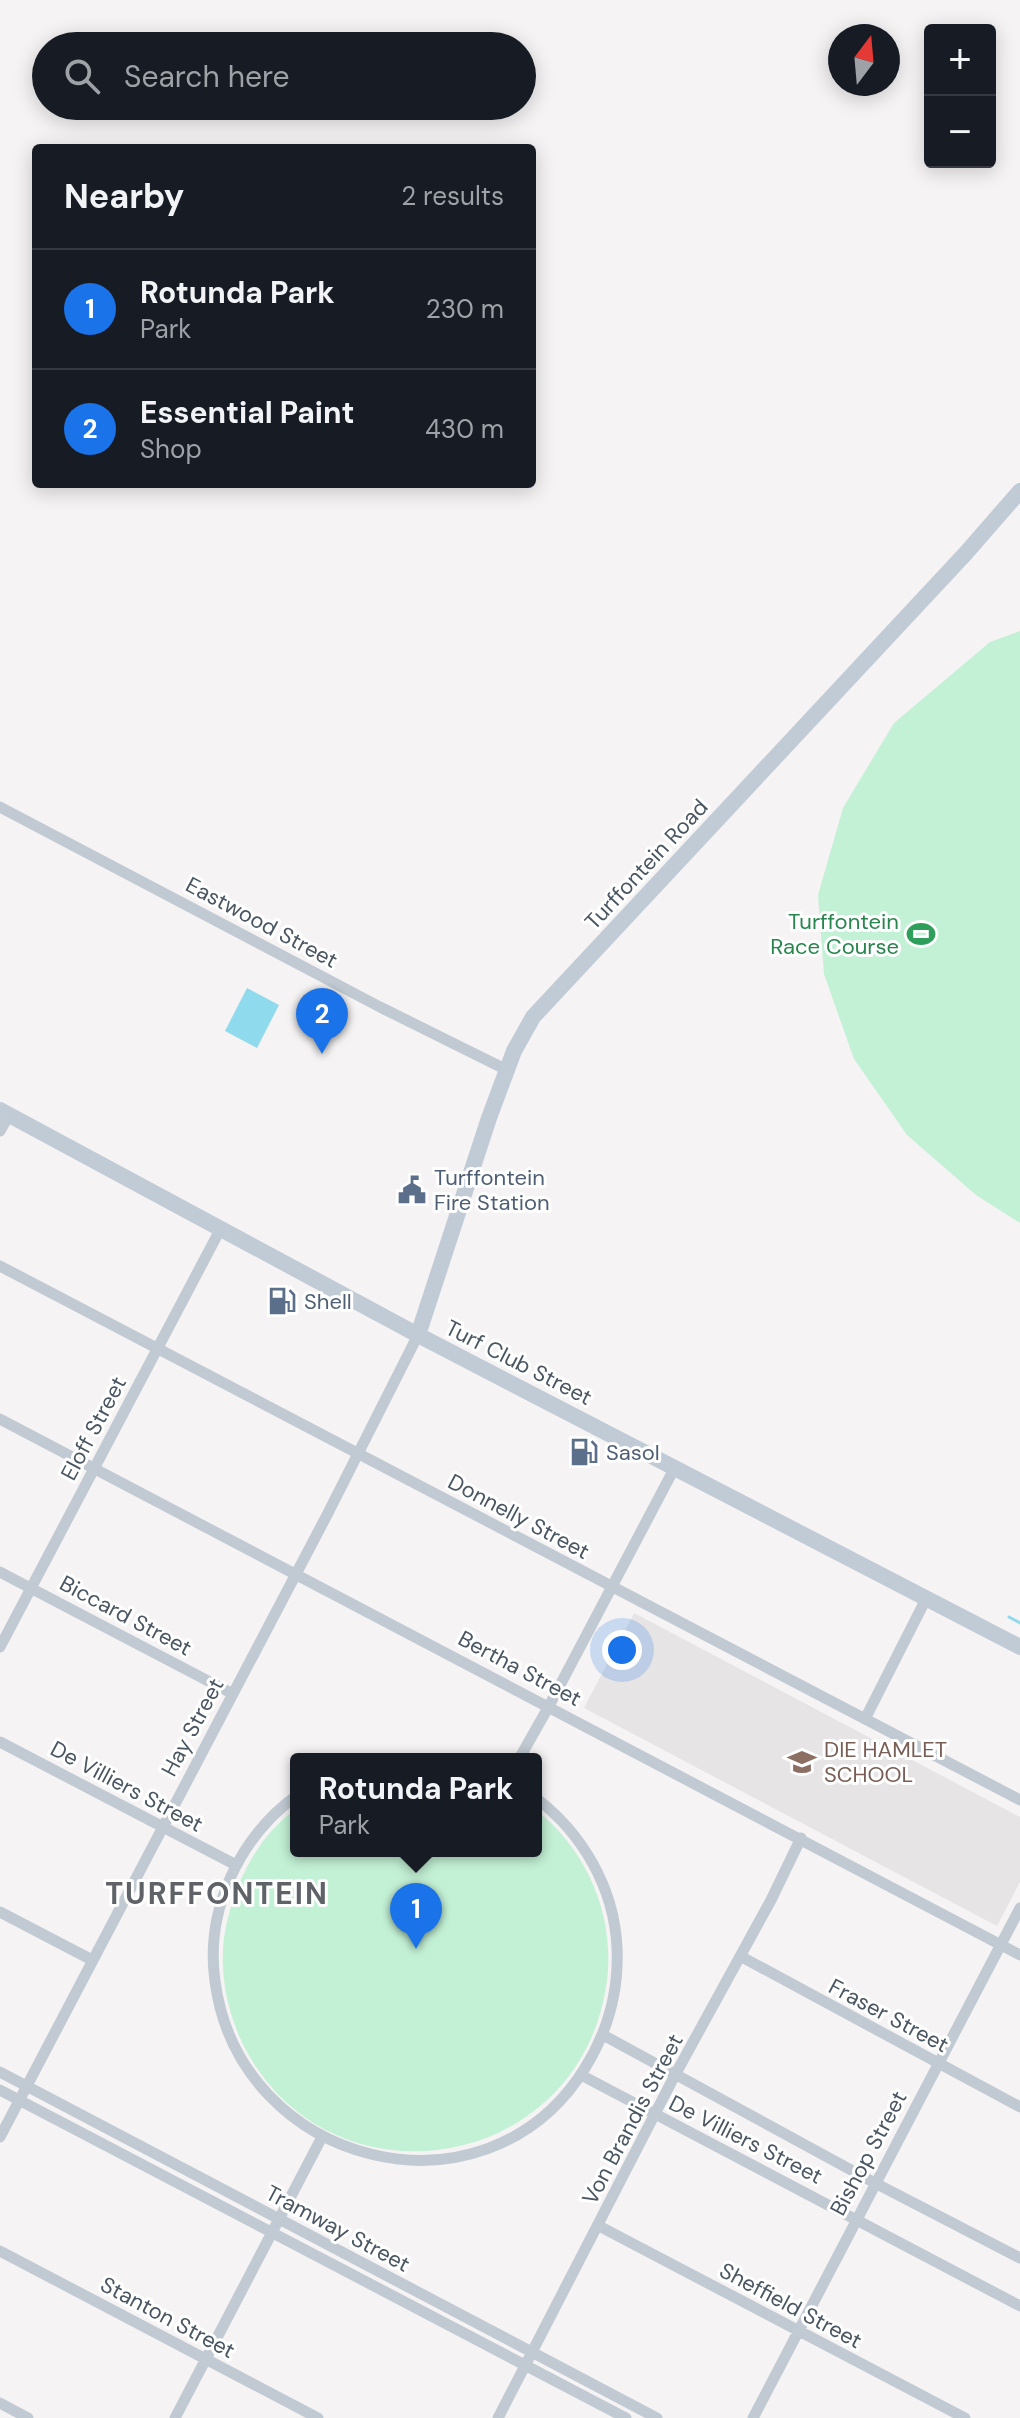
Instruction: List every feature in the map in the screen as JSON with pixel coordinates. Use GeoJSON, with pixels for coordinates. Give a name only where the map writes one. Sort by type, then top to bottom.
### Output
{"type":"FeatureCollection","features":[{"type":"Feature","properties":{"kind":"main road","name":"Turffontein Road"},"geometry":{"type":"LineString","coordinates":[[418,1335],[507,1070],[526,1028],[547,1000],[966,553],[1020,491]]}},
{"type":"Feature","properties":{"kind":"main road","name":"Turf Club Street"},"geometry":{"type":"LineString","coordinates":[[4,1112],[418,1335],[1020,1647]]}},
{"type":"Feature","properties":{"kind":"street","name":"Eastwood Street"},"geometry":{"type":"LineString","coordinates":[[0,807],[380,1007],[507,1070]]}},
{"type":"Feature","properties":{"kind":"street"},"geometry":{"type":"LineString","coordinates":[[0,1131],[4,1112]]}},
{"type":"Feature","properties":{"kind":"street","name":"Eloff Street"},"geometry":{"type":"LineString","coordinates":[[0,1647],[221,1228]]}},
{"type":"Feature","properties":{"kind":"street","name":"Donnelly Street"},"geometry":{"type":"LineString","coordinates":[[0,1266],[1020,1800]]}},
{"type":"Feature","properties":{"kind":"street","name":"Hay Street"},"geometry":{"type":"LineString","coordinates":[[0,2137],[418,1335]]}},
{"type":"Feature","properties":{"kind":"street","name":"Bertha Street"},"geometry":{"type":"LineString","coordinates":[[0,1419],[1020,1955]]}},
{"type":"Feature","properties":{"kind":"street"},"geometry":{"type":"LineString","coordinates":[[522,1753],[674,1469]]}},
{"type":"Feature","properties":{"kind":"street","name":"Biccard Street"},"geometry":{"type":"LineString","coordinates":[[0,1572],[233,1694]]}},
{"type":"Feature","properties":{"kind":"street"},"geometry":{"type":"LineString","coordinates":[[865,1719],[926,1599]]}},
{"type":"Feature","properties":{"kind":"street","name":"De Villiers Street"},"geometry":{"type":"LineString","coordinates":[[0,1742],[236,1865]]}},
{"type":"Feature","properties":{"kind":"street"},"geometry":{"type":"LineString","coordinates":[[290,1802],[265,1825],[236,1865],[220,1907],[215,1929],[214,1974],[223,2019],[241,2060],[268,2096],[303,2126],[361,2152],[402,2160],[464,2154],[503,2141],[530,2125],[554,2106],[581,2075],[603,2035],[611,2012],[618,1963],[612,1913],[600,1878],[582,1845],[542,1803]]}},
{"type":"Feature","properties":{"kind":"street","name":"Von Brandis Street"},"geometry":{"type":"LineString","coordinates":[[498,2418],[801,1838]]}},
{"type":"Feature","properties":{"kind":"street","name":"Bishop Street"},"geometry":{"type":"LineString","coordinates":[[753,2418],[1020,1908]]}},
{"type":"Feature","properties":{"kind":"street"},"geometry":{"type":"LineString","coordinates":[[0,1912],[92,1960]]}},
{"type":"Feature","properties":{"kind":"street","name":"Fraser Street"},"geometry":{"type":"LineString","coordinates":[[740,1956],[1020,2107]]}},
{"type":"Feature","properties":{"kind":"street","name":"De Villiers Street"},"geometry":{"type":"LineString","coordinates":[[603,2035],[1020,2258]]}},
{"type":"Feature","properties":{"kind":"street","name":"Tramway Street"},"geometry":{"type":"LineString","coordinates":[[0,2072],[657,2418]]}},
{"type":"Feature","properties":{"kind":"street","name":"De Villiers Street"},"geometry":{"type":"LineString","coordinates":[[581,2075],[1020,2306]]}},
{"type":"Feature","properties":{"kind":"street","name":"Tramway Street"},"geometry":{"type":"LineString","coordinates":[[0,2090],[627,2418]]}},
{"type":"Feature","properties":{"kind":"street"},"geometry":{"type":"LineString","coordinates":[[175,2418],[322,2137]]}},
{"type":"Feature","properties":{"kind":"street"},"geometry":{"type":"LineString","coordinates":[[152,2169],[159,2156]]}},
{"type":"Feature","properties":{"kind":"street","name":"Sheffield Street"},"geometry":{"type":"LineString","coordinates":[[599,2226],[965,2418]]}},
{"type":"Feature","properties":{"kind":"street","name":"Stanton Street"},"geometry":{"type":"LineString","coordinates":[[0,2251],[318,2418]]}},
{"type":"Feature","properties":{"kind":"street"},"geometry":{"type":"LineString","coordinates":[[349,2273],[355,2259]]}},
{"type":"Feature","properties":{"kind":"street"},"geometry":{"type":"LineString","coordinates":[[396,2298],[405,2285]]}},
{"type":"Feature","properties":{"kind":"street"},"geometry":{"type":"LineString","coordinates":[[0,2403],[28,2418]]}},
{"type":"Feature","properties":{"kind":"street"},"geometry":{"type":"LineString","coordinates":[[627,2418],[633,2405]]}},
{"type":"Feature","properties":{"kind":"shaded area","name":"DIE HAMLET SCHOOL"},"geometry":{"type":"Polygon","coordinates":[[[634,1613],[1020,1817],[1020,1882],[997,1926],[584,1708],[634,1613]]]}},
{"type":"Feature","properties":{"kind":"green space","name":"Turffontein Race Course"},"geometry":{"type":"Polygon","coordinates":[[[1020,631],[1020,1223],[976,1195],[907,1135],[854,1059],[824,974],[818,895],[843,808],[894,723],[990,642],[1020,631]]]}},
{"type":"Feature","properties":{"kind":"green space"},"geometry":{"type":"Polygon","coordinates":[[[290,1814],[290,1857],[542,1857],[542,1815],[555,1827],[571,1846],[595,1889],[603,1913],[608,1962],[606,1987],[585,2051],[547,2100],[498,2133],[442,2149],[383,2149],[327,2131],[277,2094],[240,2038],[234,2023],[226,1992],[223,1945],[229,1914],[246,1869],[262,1842],[290,1814]]]}},
{"type":"Feature","properties":{"kind":"water"},"geometry":{"type":"Polygon","coordinates":[[[247,988],[279,1005],[257,1048],[225,1031],[247,988]]]}},
{"type":"Feature","properties":{"kind":"waterway"},"geometry":{"type":"LineString","coordinates":[[1009,1617],[1020,1623]]}},
{"type":"Feature","properties":{"kind":"place","name":"Turffontein Race Course"},"geometry":{"type":"Point","coordinates":[921,934]}},
{"type":"Feature","properties":{"kind":"place","name":"Essential Paint"},"geometry":{"type":"Point","coordinates":[322,1054]}},
{"type":"Feature","properties":{"kind":"place","name":"Turffontein Fire Station"},"geometry":{"type":"Point","coordinates":[412,1190]}},
{"type":"Feature","properties":{"kind":"place","name":"Shell"},"geometry":{"type":"Point","coordinates":[282,1301]}},
{"type":"Feature","properties":{"kind":"place","name":"Sasol"},"geometry":{"type":"Point","coordinates":[584,1452]}},
{"type":"Feature","properties":{"kind":"place","name":"DIE HAMLET SCHOOL"},"geometry":{"type":"Point","coordinates":[802,1762]}},
{"type":"Feature","properties":{"kind":"place","name":"Rotunda Park"},"geometry":{"type":"Point","coordinates":[416,1949]}},
{"type":"Feature","properties":{"kind":"district","name":"TURFFONTEIN"},"geometry":{"type":"Point","coordinates":[217,1894]}}]}
